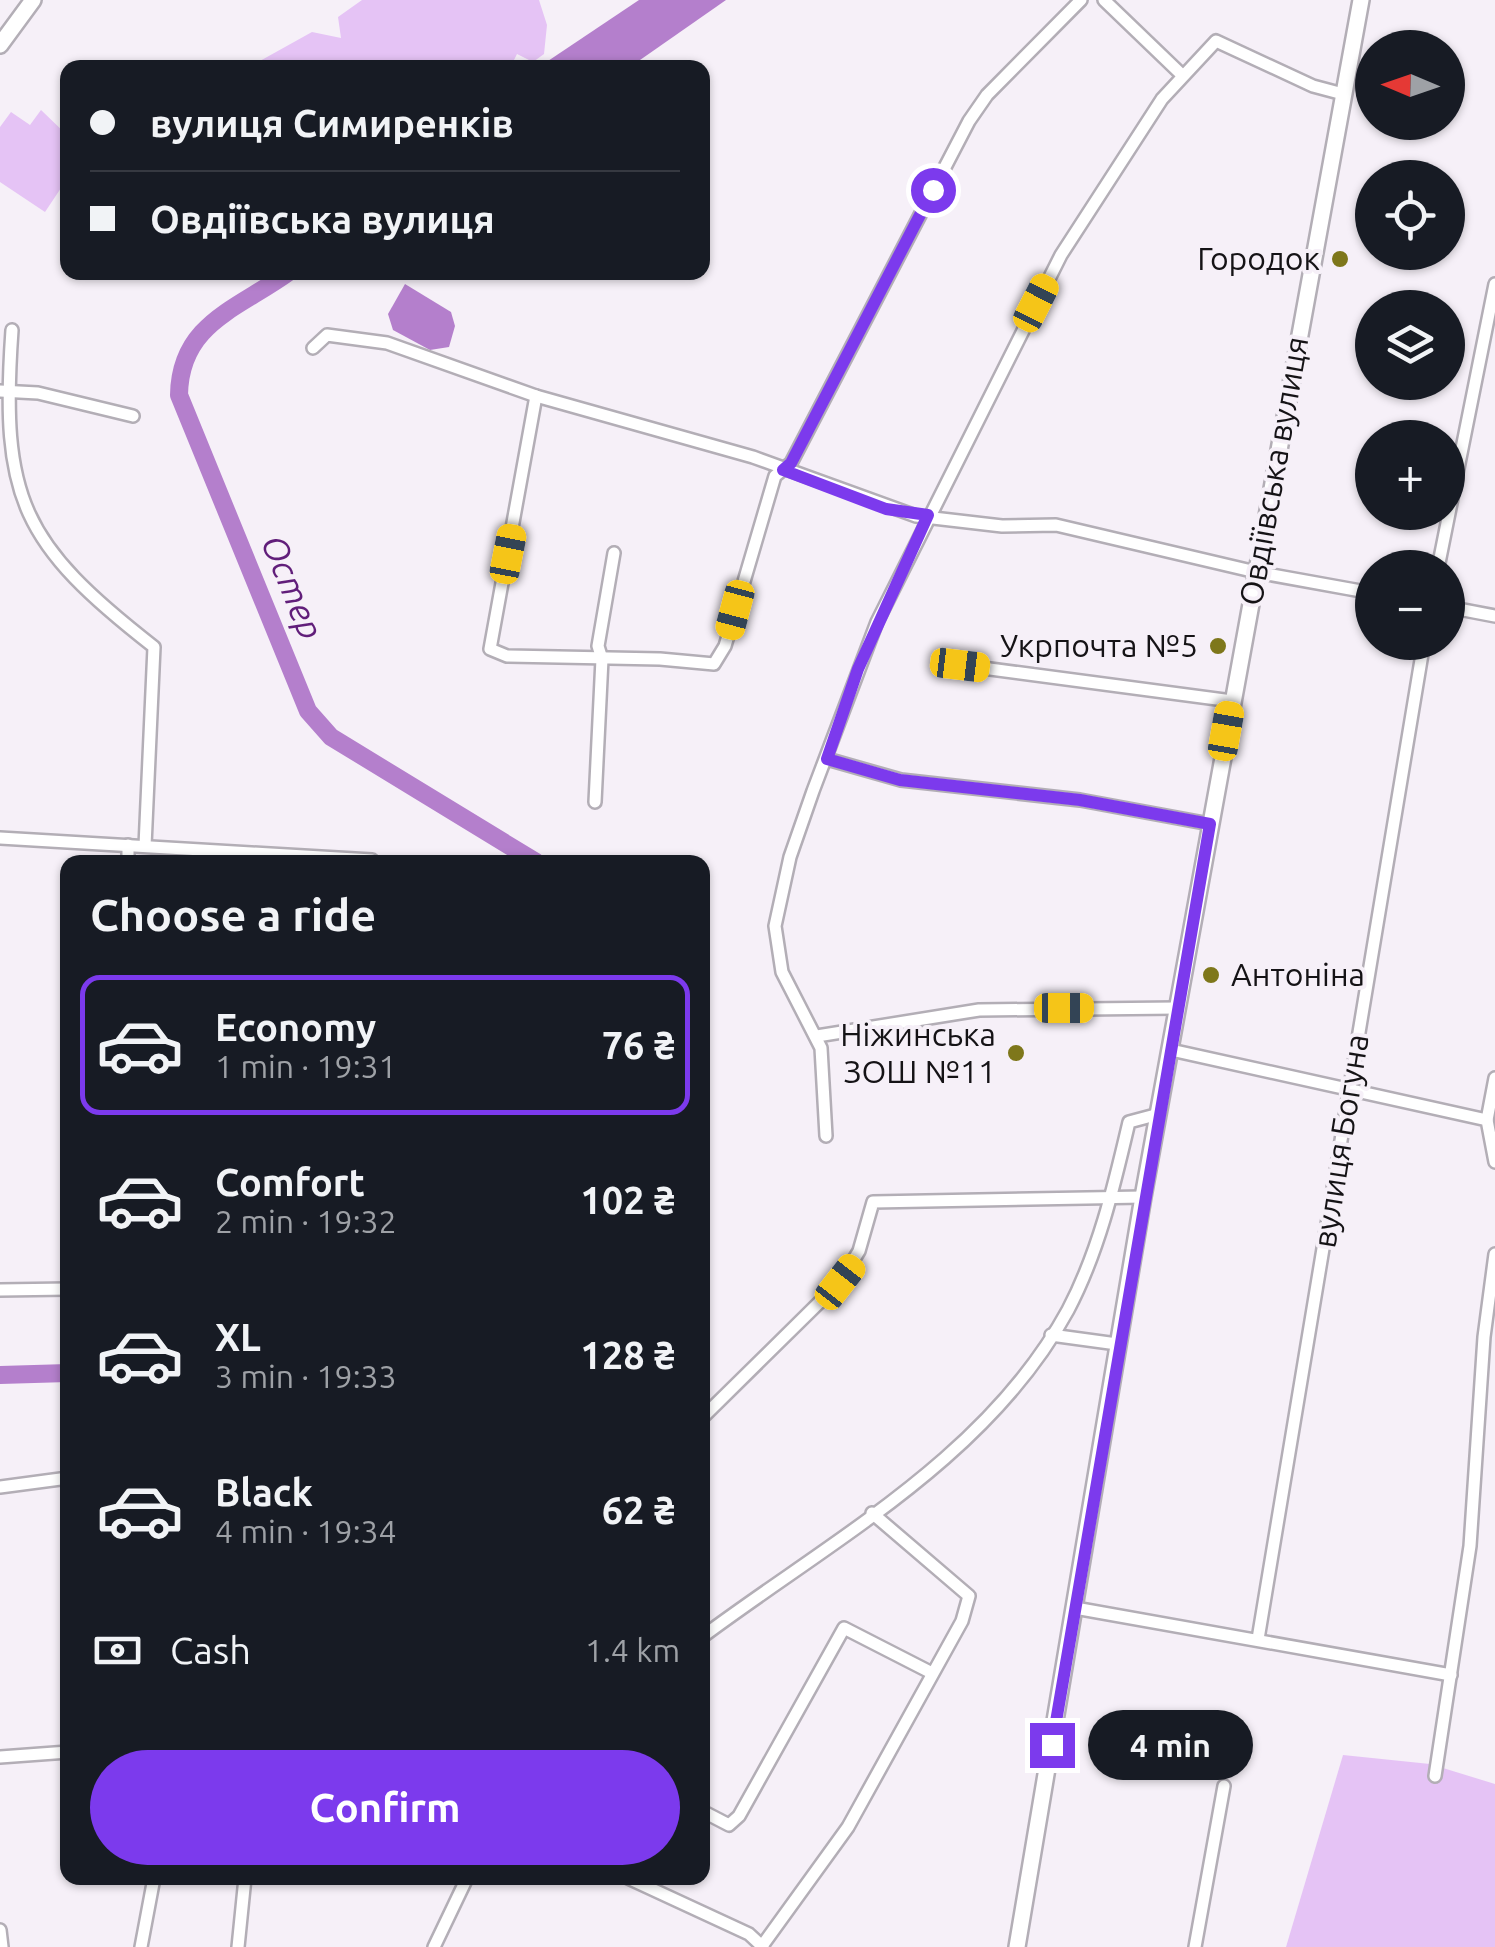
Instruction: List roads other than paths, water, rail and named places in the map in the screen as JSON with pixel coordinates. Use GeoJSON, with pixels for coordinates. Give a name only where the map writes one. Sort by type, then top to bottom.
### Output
{"type":"FeatureCollection","features":[{"type":"Feature","properties":{"kind":"main road"},"geometry":{"type":"LineString","coordinates":[[0,45],[32,0]]}},
{"type":"Feature","properties":{"kind":"main road","name":"Овдіївська вулиця"},"geometry":{"type":"LineString","coordinates":[[1017,1947],[1117,1344],[1361,0]]}},
{"type":"Feature","properties":{"kind":"street"},"geometry":{"type":"LineString","coordinates":[[536,396],[490,649],[507,656],[714,664],[725,646],[768,494],[791,463],[969,122],[987,95],[1080,0]]}},
{"type":"Feature","properties":{"kind":"street"},"geometry":{"type":"LineString","coordinates":[[1104,0],[1182,75]]}},
{"type":"Feature","properties":{"kind":"street"},"geometry":{"type":"LineString","coordinates":[[826,1136],[822,1048],[782,972],[775,926],[790,857],[858,669],[928,515],[1061,254],[1135,137],[1182,75],[1216,42],[1313,86],[1343,94]]}},
{"type":"Feature","properties":{"kind":"street"},"geometry":{"type":"LineString","coordinates":[[1442,550],[1495,284]]}},
{"type":"Feature","properties":{"kind":"street"},"geometry":{"type":"LineString","coordinates":[[12,330],[2,391],[2,443],[16,500],[53,556],[106,610],[154,647],[145,846]]}},
{"type":"Feature","properties":{"kind":"street"},"geometry":{"type":"LineString","coordinates":[[313,348],[327,335],[387,343],[536,396],[715,446],[886,509],[981,525],[1056,525],[1355,591]]}},
{"type":"Feature","properties":{"kind":"street"},"geometry":{"type":"LineString","coordinates":[[2,391],[38,393],[134,416]]}},
{"type":"Feature","properties":{"kind":"street"},"geometry":{"type":"LineString","coordinates":[[595,802],[602,660],[598,646],[614,553]]}},
{"type":"Feature","properties":{"kind":"street"},"geometry":{"type":"LineString","coordinates":[[1465,610],[1495,616]]}},
{"type":"Feature","properties":{"kind":"street","name":"вулиця Богуна"},"geometry":{"type":"LineString","coordinates":[[1258,1639],[1421,660]]}},
{"type":"Feature","properties":{"kind":"street"},"geometry":{"type":"LineString","coordinates":[[960,665],[1232,700]]}},
{"type":"Feature","properties":{"kind":"street"},"geometry":{"type":"LineString","coordinates":[[827,759],[900,780],[1080,800],[1210,824]]}},
{"type":"Feature","properties":{"kind":"street"},"geometry":{"type":"LineString","coordinates":[[0,838],[291,855]]}},
{"type":"Feature","properties":{"kind":"street"},"geometry":{"type":"LineString","coordinates":[[128,845],[128,855]]}},
{"type":"Feature","properties":{"kind":"street"},"geometry":{"type":"LineString","coordinates":[[817,1036],[979,1010],[1177,1008]]}},
{"type":"Feature","properties":{"kind":"street"},"geometry":{"type":"LineString","coordinates":[[1171,1050],[1487,1120]]}},
{"type":"Feature","properties":{"kind":"street"},"geometry":{"type":"LineString","coordinates":[[1495,1078],[1487,1120],[1495,1162]]}},
{"type":"Feature","properties":{"kind":"street"},"geometry":{"type":"LineString","coordinates":[[710,1631],[932,1470],[984,1423],[1052,1335],[1088,1266],[1129,1122],[1158,1114]]}},
{"type":"Feature","properties":{"kind":"street"},"geometry":{"type":"LineString","coordinates":[[710,1410],[846,1274],[859,1251],[873,1202],[1143,1197]]}},
{"type":"Feature","properties":{"kind":"street"},"geometry":{"type":"LineString","coordinates":[[1435,1776],[1470,1546],[1484,1338],[1495,1254]]}},
{"type":"Feature","properties":{"kind":"street"},"geometry":{"type":"LineString","coordinates":[[0,1290],[60,1289]]}},
{"type":"Feature","properties":{"kind":"street"},"geometry":{"type":"LineString","coordinates":[[1052,1335],[1117,1344]]}},
{"type":"Feature","properties":{"kind":"street"},"geometry":{"type":"LineString","coordinates":[[0,1488],[60,1479]]}},
{"type":"Feature","properties":{"kind":"street"},"geometry":{"type":"LineString","coordinates":[[643,1885],[734,1927],[762,1947],[848,1828],[930,1672],[962,1621],[970,1596],[872,1513]]}},
{"type":"Feature","properties":{"kind":"street"},"geometry":{"type":"LineString","coordinates":[[1075,1608],[1451,1675]]}},
{"type":"Feature","properties":{"kind":"street"},"geometry":{"type":"LineString","coordinates":[[710,1815],[728,1825],[740,1816],[844,1628],[930,1672]]}},
{"type":"Feature","properties":{"kind":"street"},"geometry":{"type":"LineString","coordinates":[[0,1757],[60,1753]]}},
{"type":"Feature","properties":{"kind":"street"},"geometry":{"type":"LineString","coordinates":[[1195,1947],[1224,1786]]}},
{"type":"Feature","properties":{"kind":"street"},"geometry":{"type":"LineString","coordinates":[[141,1947],[153,1885]]}},
{"type":"Feature","properties":{"kind":"street"},"geometry":{"type":"LineString","coordinates":[[238,1947],[243,1885]]}},
{"type":"Feature","properties":{"kind":"street"},"geometry":{"type":"LineString","coordinates":[[434,1947],[464,1885]]}},
{"type":"Feature","properties":{"kind":"street"},"geometry":{"type":"LineString","coordinates":[[0,1930],[2,1947]]}},
{"type":"Feature","properties":{"kind":"waterway","name":"Остер"},"geometry":{"type":"LineString","coordinates":[[276,280],[215,320],[201,334],[189,351],[179,395],[308,711],[331,737],[525,855]]}},
{"type":"Feature","properties":{"kind":"waterway","name":"Остер"},"geometry":{"type":"LineString","coordinates":[[0,1375],[60,1373]]}},
{"type":"Feature","properties":{"kind":"place","name":"Городок"},"geometry":{"type":"Point","coordinates":[1340,259]}},
{"type":"Feature","properties":{"kind":"place","name":"Укрпочта №5"},"geometry":{"type":"Point","coordinates":[1218,646]}},
{"type":"Feature","properties":{"kind":"place","name":"Антоніна"},"geometry":{"type":"Point","coordinates":[1211,975]}},
{"type":"Feature","properties":{"kind":"place","name":"Ніжинська ЗОШ №11"},"geometry":{"type":"Point","coordinates":[1016,1053]}}]}
